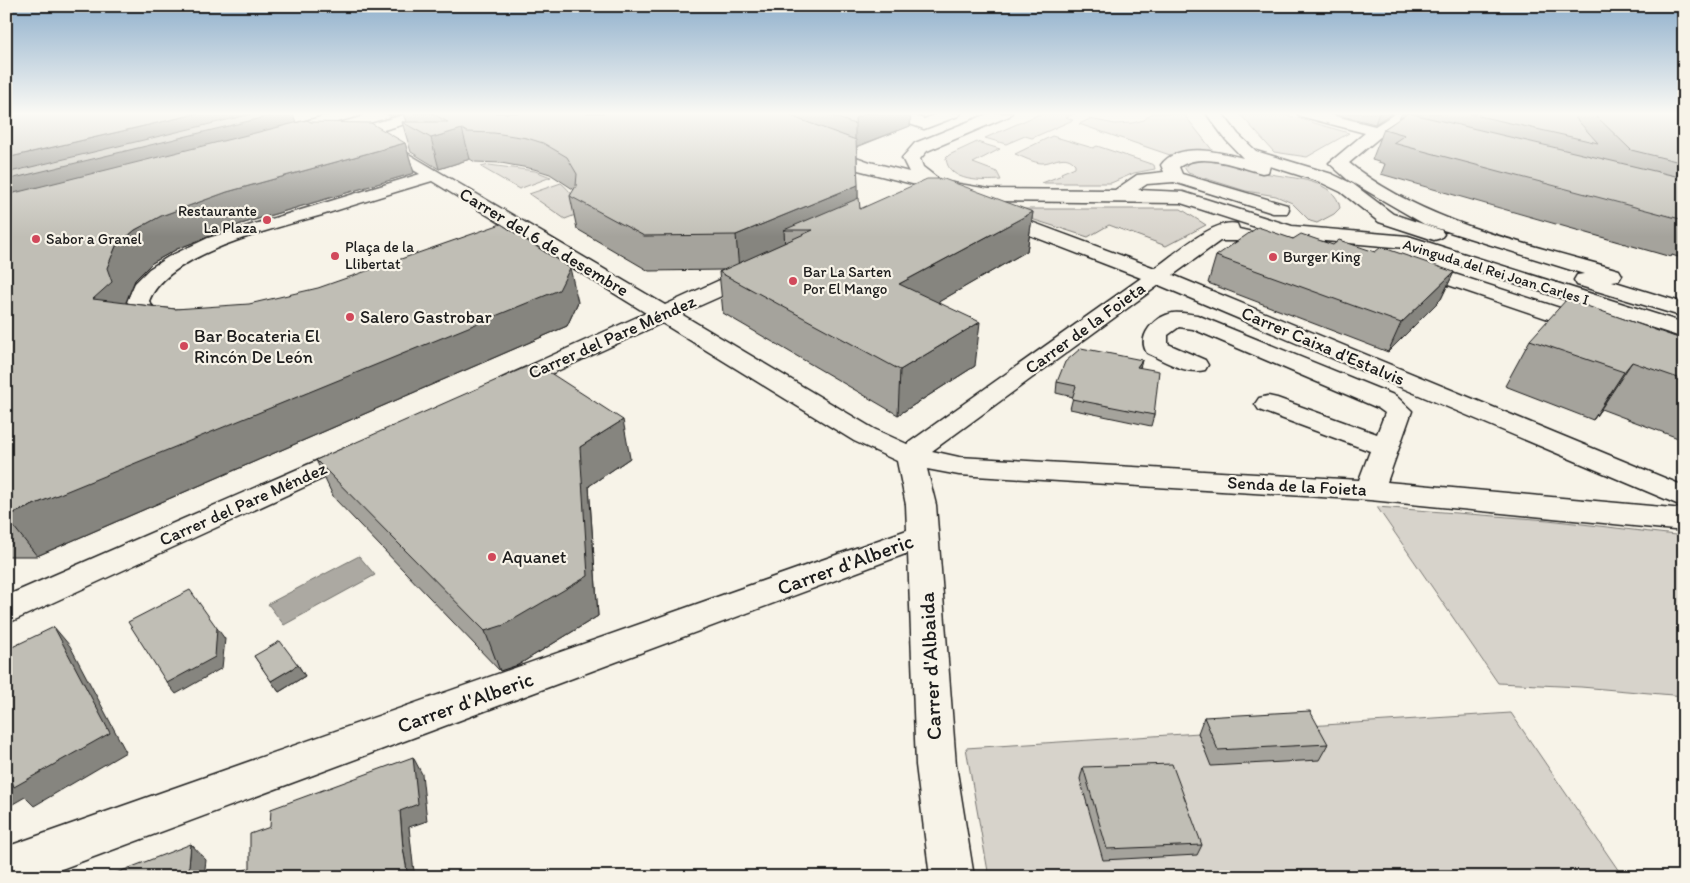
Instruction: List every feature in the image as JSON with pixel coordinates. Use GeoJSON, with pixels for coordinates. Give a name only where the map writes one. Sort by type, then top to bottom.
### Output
{"type":"FeatureCollection","features":[{"type":"Feature","properties":{"kind":"street","name":"Carrer del 6 de desembre"},"geometry":{"type":"LineString","coordinates":[[403,154],[537,238],[864,435],[910,456]]}},
{"type":"Feature","properties":{"kind":"street","name":"Carrer Caixa d'Estalvis"},"geometry":{"type":"LineString","coordinates":[[833,154],[864,166],[948,188],[989,195],[1183,198],[1275,217],[1290,232],[1311,233]]}},
{"type":"Feature","properties":{"kind":"street"},"geometry":{"type":"LineString","coordinates":[[914,154],[910,158],[915,169],[948,188]]}},
{"type":"Feature","properties":{"kind":"street","name":"Avinguda del Rei Joan Carles I"},"geometry":{"type":"LineString","coordinates":[[1249,154],[1287,166],[1337,176],[1391,209],[1684,297]]}},
{"type":"Feature","properties":{"kind":"street"},"geometry":{"type":"LineString","coordinates":[[1175,177],[1170,165],[1183,157],[1196,155],[1228,159],[1278,172],[1332,170],[1351,154]]}},
{"type":"Feature","properties":{"kind":"street","name":"Avinguda del Rei Joan Carles I"},"geometry":{"type":"LineString","coordinates":[[1287,166],[1332,170],[1354,176],[1431,220]]}},
{"type":"Feature","properties":{"kind":"street","name":"Avinguda del Rei Joan Carles I"},"geometry":{"type":"LineString","coordinates":[[1332,170],[1357,195],[1386,218],[1684,310]]}},
{"type":"Feature","properties":{"kind":"street"},"geometry":{"type":"LineString","coordinates":[[183,331],[149,320],[140,310],[138,298],[144,286],[155,274],[173,262],[210,243],[230,236],[434,175]]}},
{"type":"Feature","properties":{"kind":"street"},"geometry":{"type":"LineString","coordinates":[[1112,196],[1144,179],[1156,176],[1175,177],[1275,217]]}},
{"type":"Feature","properties":{"kind":"street"},"geometry":{"type":"LineString","coordinates":[[914,202],[948,188]]}},
{"type":"Feature","properties":{"kind":"street","name":"Carrer Caixa d'Estalvis"},"geometry":{"type":"LineString","coordinates":[[948,188],[995,215],[1156,276],[1684,497]]}},
{"type":"Feature","properties":{"kind":"street"},"geometry":{"type":"LineString","coordinates":[[1311,233],[1333,226],[1358,213],[1357,195]]}},
{"type":"Feature","properties":{"kind":"street","name":"Carrer de la Foieta"},"geometry":{"type":"LineString","coordinates":[[910,456],[1156,276],[1224,229],[1275,217]]}},
{"type":"Feature","properties":{"kind":"street","name":"Avinguda del Rei Joan Carles I"},"geometry":{"type":"LineString","coordinates":[[1311,233],[1361,252]]}},
{"type":"Feature","properties":{"kind":"street","name":"Avinguda del Rei Joan Carles I"},"geometry":{"type":"LineString","coordinates":[[1311,233],[1408,242],[1684,331]]}},
{"type":"Feature","properties":{"kind":"street","name":"Avinguda del Rei Joan Carles I"},"geometry":{"type":"LineString","coordinates":[[1216,236],[1242,235],[1272,242],[1361,252],[1384,257],[1609,331]]}},
{"type":"Feature","properties":{"kind":"street"},"geometry":{"type":"LineString","coordinates":[[509,248],[537,238]]}},
{"type":"Feature","properties":{"kind":"street","name":"Carrer del Pare Méndez"},"geometry":{"type":"LineString","coordinates":[[484,395],[772,265]]}},
{"type":"Feature","properties":{"kind":"street"},"geometry":{"type":"LineString","coordinates":[[1196,365],[1156,348],[1156,333],[1174,320],[1197,322],[1387,402],[1398,411],[1370,490]]}},
{"type":"Feature","properties":{"kind":"street"},"geometry":{"type":"LineString","coordinates":[[1268,404],[1385,447]]}},
{"type":"Feature","properties":{"kind":"street","name":"Carrer del Pare Méndez"},"geometry":{"type":"LineString","coordinates":[[6,611],[376,444]]}},
{"type":"Feature","properties":{"kind":"street","name":"Senda de la Foieta"},"geometry":{"type":"LineString","coordinates":[[910,456],[959,466],[1370,490],[1684,520]]}},
{"type":"Feature","properties":{"kind":"street","name":"Carrer d'Albaida"},"geometry":{"type":"LineString","coordinates":[[910,456],[921,505],[936,765],[952,877]]}},
{"type":"Feature","properties":{"kind":"street","name":"Carrer d'Alberic"},"geometry":{"type":"LineString","coordinates":[[6,868],[923,536]]}},
{"type":"Feature","properties":{"kind":"shaded area"},"geometry":{"type":"Polygon","coordinates":[[[990,154],[973,163],[997,172],[1001,180],[977,180],[960,176],[948,166],[946,158],[949,155],[990,154]]]}},
{"type":"Feature","properties":{"kind":"shaded area"},"geometry":{"type":"Polygon","coordinates":[[[1016,154],[1122,154],[1154,165],[1155,169],[1134,173],[1111,183],[1042,183],[1062,175],[1061,173],[1075,167],[1075,164],[1063,158],[1046,163],[1032,161],[1016,154]]]}},
{"type":"Feature","properties":{"kind":"shaded area"},"geometry":{"type":"Polygon","coordinates":[[[1289,154],[1312,154],[1307,157],[1289,154]]]}},
{"type":"Feature","properties":{"kind":"shaded area"},"geometry":{"type":"Polygon","coordinates":[[[1190,158],[1224,161],[1260,172],[1312,182],[1330,191],[1337,199],[1340,208],[1334,214],[1317,223],[1310,221],[1292,203],[1276,196],[1246,191],[1188,173],[1184,167],[1192,162],[1184,160],[1190,158]]]}},
{"type":"Feature","properties":{"kind":"shaded area"},"geometry":{"type":"Polygon","coordinates":[[[489,165],[535,171],[551,177],[519,189],[481,167],[489,165]]]}},
{"type":"Feature","properties":{"kind":"shaded area"},"geometry":{"type":"Polygon","coordinates":[[[561,183],[573,197],[578,214],[565,219],[529,194],[561,183]]]}},
{"type":"Feature","properties":{"kind":"shaded area"},"geometry":{"type":"Polygon","coordinates":[[[1024,209],[1181,209],[1206,225],[1166,246],[1109,225],[1088,237],[1022,216],[1024,209]]]}},
{"type":"Feature","properties":{"kind":"shaded area"},"geometry":{"type":"Polygon","coordinates":[[[1377,507],[1548,520],[1684,536],[1684,696],[1581,687],[1498,683],[1377,507]]]}},
{"type":"Feature","properties":{"kind":"shaded area"},"geometry":{"type":"Polygon","coordinates":[[[359,556],[375,575],[284,625],[268,604],[359,556]]]}},
{"type":"Feature","properties":{"kind":"shaded area"},"geometry":{"type":"Polygon","coordinates":[[[1511,713],[1623,877],[989,877],[966,748],[1511,713]]]}},
{"type":"Feature","properties":{"kind":"building"},"geometry":{"type":"Polygon","coordinates":[[[6,154],[22,154],[6,158],[6,154]]]}},
{"type":"Feature","properties":{"kind":"building"},"geometry":{"type":"Polygon","coordinates":[[[84,154],[112,154],[6,180],[6,173],[84,154]]]}},
{"type":"Feature","properties":{"kind":"building"},"geometry":{"type":"Polygon","coordinates":[[[170,154],[364,154],[227,192],[161,216],[135,230],[116,246],[107,268],[112,282],[93,299],[175,309],[249,304],[318,288],[501,224],[570,268],[559,290],[6,516],[6,195],[170,154]]]}},
{"type":"Feature","properties":{"kind":"building"},"geometry":{"type":"Polygon","coordinates":[[[562,154],[857,154],[858,185],[736,235],[644,236],[570,196],[576,186],[577,174],[567,157],[562,154]]]}},
{"type":"Feature","properties":{"kind":"building"},"geometry":{"type":"Polygon","coordinates":[[[1435,154],[1583,154],[1684,178],[1684,220],[1435,154]]]}},
{"type":"Feature","properties":{"kind":"building"},"geometry":{"type":"Polygon","coordinates":[[[1648,154],[1684,154],[1684,163],[1648,154]]]}},
{"type":"Feature","properties":{"kind":"building"},"geometry":{"type":"Polygon","coordinates":[[[927,179],[944,179],[1033,212],[899,284],[980,322],[900,370],[719,272],[813,230],[784,230],[859,198],[860,209],[927,179]]]}},
{"type":"Feature","properties":{"kind":"building"},"geometry":{"type":"Polygon","coordinates":[[[1258,227],[1293,239],[1301,234],[1333,245],[1339,240],[1375,252],[1381,247],[1454,272],[1401,323],[1216,256],[1258,227]]]}},
{"type":"Feature","properties":{"kind":"building"},"geometry":{"type":"Polygon","coordinates":[[[1567,299],[1684,340],[1684,380],[1632,362],[1624,372],[1530,340],[1567,299]]]}},
{"type":"Feature","properties":{"kind":"building"},"geometry":{"type":"Polygon","coordinates":[[[1081,348],[1142,360],[1137,367],[1159,371],[1154,415],[1072,399],[1076,386],[1057,382],[1065,362],[1081,348]]]}},
{"type":"Feature","properties":{"kind":"building","name":"Aquanet"},"geometry":{"type":"Polygon","coordinates":[[[535,363],[623,420],[580,447],[588,576],[504,625],[485,631],[316,460],[535,363]]]}},
{"type":"Feature","properties":{"kind":"building"},"geometry":{"type":"Polygon","coordinates":[[[190,590],[217,628],[215,657],[167,683],[128,622],[190,590]]]}},
{"type":"Feature","properties":{"kind":"building"},"geometry":{"type":"Polygon","coordinates":[[[54,627],[110,733],[14,787],[10,775],[6,777],[6,650],[54,627]]]}},
{"type":"Feature","properties":{"kind":"building"},"geometry":{"type":"Polygon","coordinates":[[[280,641],[298,665],[271,681],[254,656],[280,641]]]}},
{"type":"Feature","properties":{"kind":"building"},"geometry":{"type":"Polygon","coordinates":[[[1310,711],[1328,744],[1218,750],[1204,717],[1310,711]]]}},
{"type":"Feature","properties":{"kind":"building"},"geometry":{"type":"Polygon","coordinates":[[[413,757],[418,804],[400,811],[408,877],[228,877],[250,868],[250,834],[270,827],[271,809],[413,757]]]}},
{"type":"Feature","properties":{"kind":"building"},"geometry":{"type":"Polygon","coordinates":[[[1172,764],[1202,845],[1107,849],[1083,767],[1172,764]]]}},
{"type":"Feature","properties":{"kind":"building"},"geometry":{"type":"Polygon","coordinates":[[[191,844],[188,877],[106,877],[191,844]]]}},
{"type":"Feature","properties":{"kind":"place","name":"Restaurante La Plaza"},"geometry":{"type":"Point","coordinates":[267,220]}},
{"type":"Feature","properties":{"kind":"place","name":"Sabor a Granel"},"geometry":{"type":"Point","coordinates":[36,239]}},
{"type":"Feature","properties":{"kind":"place","name":"Plaça de la Llibertat"},"geometry":{"type":"Point","coordinates":[335,256]}},
{"type":"Feature","properties":{"kind":"place","name":"Burger King"},"geometry":{"type":"Point","coordinates":[1273,257]}},
{"type":"Feature","properties":{"kind":"place","name":"Bar La Sarten Por El Mango"},"geometry":{"type":"Point","coordinates":[793,281]}},
{"type":"Feature","properties":{"kind":"place","name":"Salero Gastrobar"},"geometry":{"type":"Point","coordinates":[350,317]}},
{"type":"Feature","properties":{"kind":"place","name":"Bar Bocateria El Rincón De León"},"geometry":{"type":"Point","coordinates":[184,346]}},
{"type":"Feature","properties":{"kind":"place","name":"Aquanet"},"geometry":{"type":"Point","coordinates":[492,557]}}]}
